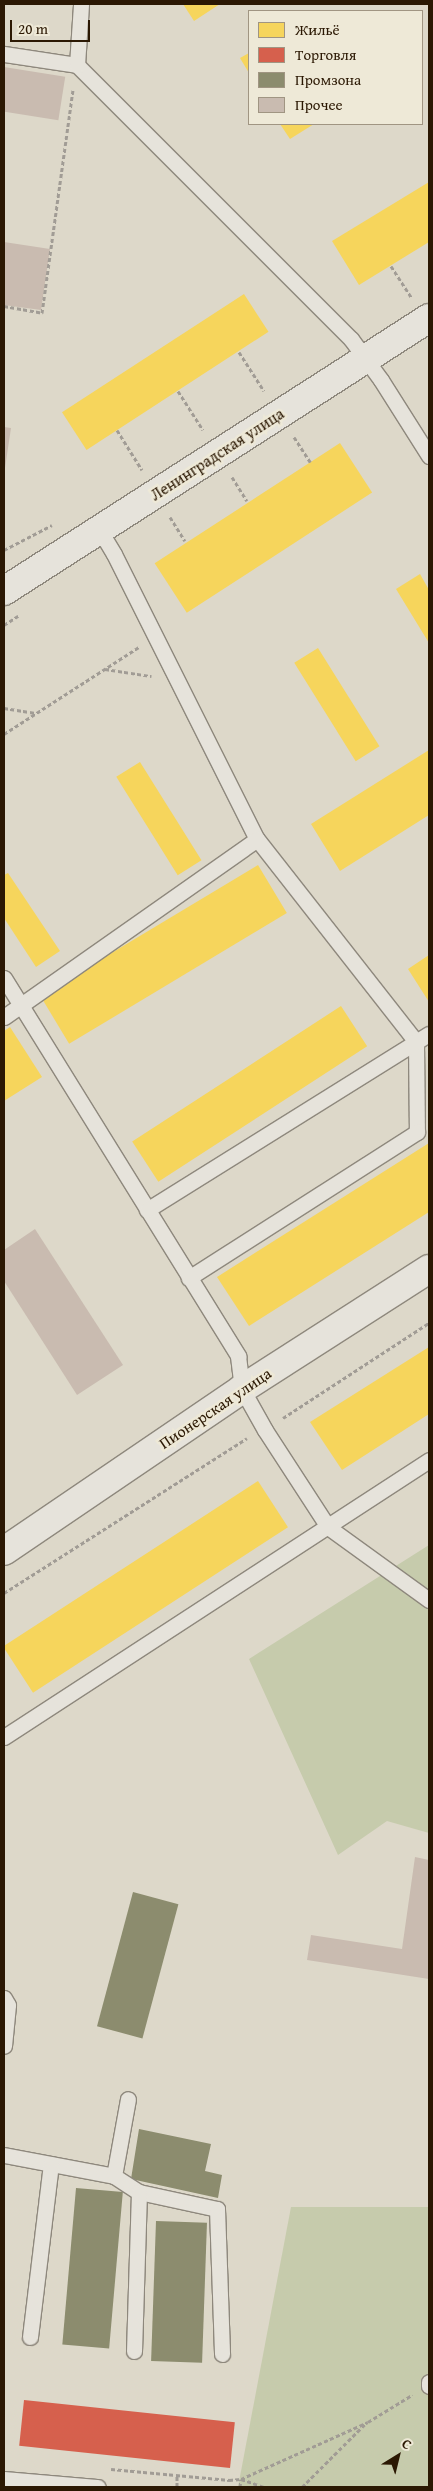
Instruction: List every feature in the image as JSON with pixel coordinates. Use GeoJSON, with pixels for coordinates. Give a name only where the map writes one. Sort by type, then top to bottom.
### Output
{"type":"FeatureCollection","features":[{"type":"Feature","properties":{"kind":"street","name":"Ленинградская улица"},"geometry":{"type":"LineString","coordinates":[[4,591],[365,359],[421,309]]}},
{"type":"Feature","properties":{"kind":"street","name":"Пионерская улица"},"geometry":{"type":"LineString","coordinates":[[4,1550],[242,1390],[429,1269]]}},
{"type":"Feature","properties":{"kind":"lane"},"geometry":{"type":"LineString","coordinates":[[77,65],[81,4]]}},
{"type":"Feature","properties":{"kind":"lane"},"geometry":{"type":"LineString","coordinates":[[4,54],[77,65],[351,339],[429,456]]}},
{"type":"Feature","properties":{"kind":"lane"},"geometry":{"type":"LineString","coordinates":[[100,529],[156,636],[257,839],[416,1042],[417,1132],[189,1278]]}},
{"type":"Feature","properties":{"kind":"lane"},"geometry":{"type":"LineString","coordinates":[[4,1017],[257,839]]}},
{"type":"Feature","properties":{"kind":"lane"},"geometry":{"type":"LineString","coordinates":[[4,978],[238,1356],[242,1390],[265,1430],[328,1527],[429,1600]]}},
{"type":"Feature","properties":{"kind":"lane"},"geometry":{"type":"LineString","coordinates":[[147,1210],[429,1034]]}},
{"type":"Feature","properties":{"kind":"lane"},"geometry":{"type":"LineString","coordinates":[[4,1737],[429,1460]]}},
{"type":"Feature","properties":{"kind":"lane"},"geometry":{"type":"LineString","coordinates":[[4,1998],[8,2005],[4,2046]]}},
{"type":"Feature","properties":{"kind":"lane"},"geometry":{"type":"LineString","coordinates":[[114,2176],[128,2099]]}},
{"type":"Feature","properties":{"kind":"lane"},"geometry":{"type":"LineString","coordinates":[[4,2155],[114,2176],[139,2192],[218,2209],[222,2354]]}},
{"type":"Feature","properties":{"kind":"lane"},"geometry":{"type":"LineString","coordinates":[[30,2337],[50,2164]]}},
{"type":"Feature","properties":{"kind":"lane"},"geometry":{"type":"LineString","coordinates":[[134,2351],[139,2192]]}},
{"type":"Feature","properties":{"kind":"lane"},"geometry":{"type":"LineString","coordinates":[[4,2479],[98,2487]]}},
{"type":"Feature","properties":{"kind":"path"},"geometry":{"type":"LineString","coordinates":[[4,306],[42,313],[77,65]]}},
{"type":"Feature","properties":{"kind":"path"},"geometry":{"type":"LineString","coordinates":[[391,266],[421,309]]}},
{"type":"Feature","properties":{"kind":"path"},"geometry":{"type":"LineString","coordinates":[[239,352],[266,393]]}},
{"type":"Feature","properties":{"kind":"path"},"geometry":{"type":"LineString","coordinates":[[178,391],[205,432]]}},
{"type":"Feature","properties":{"kind":"path"},"geometry":{"type":"LineString","coordinates":[[117,430],[143,471]]}},
{"type":"Feature","properties":{"kind":"path"},"geometry":{"type":"LineString","coordinates":[[294,437],[310,462]]}},
{"type":"Feature","properties":{"kind":"path"},"geometry":{"type":"LineString","coordinates":[[232,477],[247,501]]}},
{"type":"Feature","properties":{"kind":"path"},"geometry":{"type":"LineString","coordinates":[[170,517],[184,540]]}},
{"type":"Feature","properties":{"kind":"path"},"geometry":{"type":"LineString","coordinates":[[4,550],[60,521]]}},
{"type":"Feature","properties":{"kind":"path"},"geometry":{"type":"LineString","coordinates":[[4,734],[156,636]]}},
{"type":"Feature","properties":{"kind":"path"},"geometry":{"type":"LineString","coordinates":[[104,669],[177,679]]}},
{"type":"Feature","properties":{"kind":"path"},"geometry":{"type":"LineString","coordinates":[[4,708],[37,713]]}},
{"type":"Feature","properties":{"kind":"path"},"geometry":{"type":"LineString","coordinates":[[4,1593],[246,1438],[265,1430],[429,1323]]}},
{"type":"Feature","properties":{"kind":"path"},"geometry":{"type":"LineString","coordinates":[[109,2469],[229,2480],[241,2479],[368,2422],[429,2385]]}},
{"type":"Feature","properties":{"kind":"path"},"geometry":{"type":"LineString","coordinates":[[302,2487],[368,2422]]}},
{"type":"Feature","properties":{"kind":"path"},"geometry":{"type":"LineString","coordinates":[[177,2476],[177,2487]]}},
{"type":"Feature","properties":{"kind":"path"},"geometry":{"type":"LineString","coordinates":[[240,2487],[241,2479]]}},
{"type":"Feature","properties":{"kind":"path"},"geometry":{"type":"LineString","coordinates":[[241,2479],[264,2487]]}},
{"type":"Feature","properties":{"kind":"green space"},"geometry":{"type":"Polygon","coordinates":[[[429,1545],[429,1833],[387,1821],[338,1855],[249,1659],[429,1545]]]}},
{"type":"Feature","properties":{"kind":"green space"},"geometry":{"type":"Polygon","coordinates":[[[291,2207],[429,2207],[429,2487],[238,2487],[291,2207]]]}},
{"type":"Feature","properties":{"kind":"building: Жильё"},"geometry":{"type":"Polygon","coordinates":[[[183,4],[220,4],[194,21],[183,4]]]}},
{"type":"Feature","properties":{"kind":"building: Жильё"},"geometry":{"type":"Polygon","coordinates":[[[248,54],[248,71],[240,58],[248,54]]]}},
{"type":"Feature","properties":{"kind":"building: Жильё"},"geometry":{"type":"Polygon","coordinates":[[[281,125],[312,125],[290,139],[281,125]]]}},
{"type":"Feature","properties":{"kind":"building: Жильё"},"geometry":{"type":"Polygon","coordinates":[[[429,182],[429,242],[359,285],[332,241],[429,182]]]}},
{"type":"Feature","properties":{"kind":"building: Жильё"},"geometry":{"type":"Polygon","coordinates":[[[244,294],[269,332],[87,450],[62,412],[244,294]]]}},
{"type":"Feature","properties":{"kind":"building: Жильё"},"geometry":{"type":"Polygon","coordinates":[[[340,443],[372,492],[187,613],[155,563],[340,443]]]}},
{"type":"Feature","properties":{"kind":"building: Жильё"},"geometry":{"type":"Polygon","coordinates":[[[420,574],[429,590],[429,643],[396,589],[420,574]]]}},
{"type":"Feature","properties":{"kind":"building: Жильё"},"geometry":{"type":"Polygon","coordinates":[[[318,648],[379,746],[356,761],[294,663],[318,648]]]}},
{"type":"Feature","properties":{"kind":"building: Жильё"},"geometry":{"type":"Polygon","coordinates":[[[429,750],[429,815],[340,871],[311,824],[429,750]]]}},
{"type":"Feature","properties":{"kind":"building: Жильё"},"geometry":{"type":"Polygon","coordinates":[[[140,762],[201,860],[178,875],[116,777],[140,762]]]}},
{"type":"Feature","properties":{"kind":"building: Жильё"},"geometry":{"type":"Polygon","coordinates":[[[258,865],[287,913],[69,1044],[40,996],[258,865]]]}},
{"type":"Feature","properties":{"kind":"building: Жильё"},"geometry":{"type":"Polygon","coordinates":[[[8,873],[60,951],[36,967],[4,918],[4,875],[8,873]]]}},
{"type":"Feature","properties":{"kind":"building: Жильё"},"geometry":{"type":"Polygon","coordinates":[[[429,955],[429,1002],[408,969],[429,955]]]}},
{"type":"Feature","properties":{"kind":"building: Жильё"},"geometry":{"type":"Polygon","coordinates":[[[341,1006],[367,1046],[158,1182],[132,1142],[341,1006]]]}},
{"type":"Feature","properties":{"kind":"building: Жильё"},"geometry":{"type":"Polygon","coordinates":[[[10,1027],[42,1077],[4,1101],[4,1031],[10,1027]]]}},
{"type":"Feature","properties":{"kind":"building: Жильё"},"geometry":{"type":"Polygon","coordinates":[[[429,1143],[429,1212],[249,1326],[217,1277],[429,1143]]]}},
{"type":"Feature","properties":{"kind":"building: Жильё"},"geometry":{"type":"Polygon","coordinates":[[[429,1347],[429,1414],[342,1470],[310,1422],[429,1347]]]}},
{"type":"Feature","properties":{"kind":"building: Жильё"},"geometry":{"type":"Polygon","coordinates":[[[258,1481],[288,1527],[33,1693],[4,1646],[258,1481]]]}},
{"type":"Feature","properties":{"kind":"building: Торговля"},"geometry":{"type":"Polygon","coordinates":[[[24,2400],[235,2422],[230,2468],[19,2446],[24,2400]]]}},
{"type":"Feature","properties":{"kind":"building: Промзона"},"geometry":{"type":"Polygon","coordinates":[[[133,1892],[178,1904],[142,2038],[97,2026],[133,1892]]]}},
{"type":"Feature","properties":{"kind":"building: Промзона"},"geometry":{"type":"Polygon","coordinates":[[[139,2129],[211,2144],[205,2171],[222,2175],[218,2198],[131,2179],[139,2129]]]}},
{"type":"Feature","properties":{"kind":"building: Промзона"},"geometry":{"type":"Polygon","coordinates":[[[76,2188],[123,2192],[109,2348],[62,2344],[76,2188]]]}},
{"type":"Feature","properties":{"kind":"building: Промзона"},"geometry":{"type":"Polygon","coordinates":[[[156,2221],[207,2223],[202,2363],[151,2361],[156,2221]]]}},
{"type":"Feature","properties":{"kind":"building: Прочее"},"geometry":{"type":"Polygon","coordinates":[[[4,67],[65,77],[58,120],[4,112],[4,67]]]}},
{"type":"Feature","properties":{"kind":"building: Прочее"},"geometry":{"type":"Polygon","coordinates":[[[4,242],[50,249],[41,310],[4,305],[4,242]]]}},
{"type":"Feature","properties":{"kind":"building: Прочее"},"geometry":{"type":"Polygon","coordinates":[[[4,427],[11,428],[5,468],[4,468],[4,427]]]}},
{"type":"Feature","properties":{"kind":"building: Прочее"},"geometry":{"type":"Polygon","coordinates":[[[35,1229],[123,1365],[77,1395],[4,1281],[4,1250],[35,1229]]]}},
{"type":"Feature","properties":{"kind":"building: Прочее"},"geometry":{"type":"Polygon","coordinates":[[[415,1857],[429,1860],[429,1979],[307,1960],[311,1935],[402,1949],[415,1857]]]}}]}
